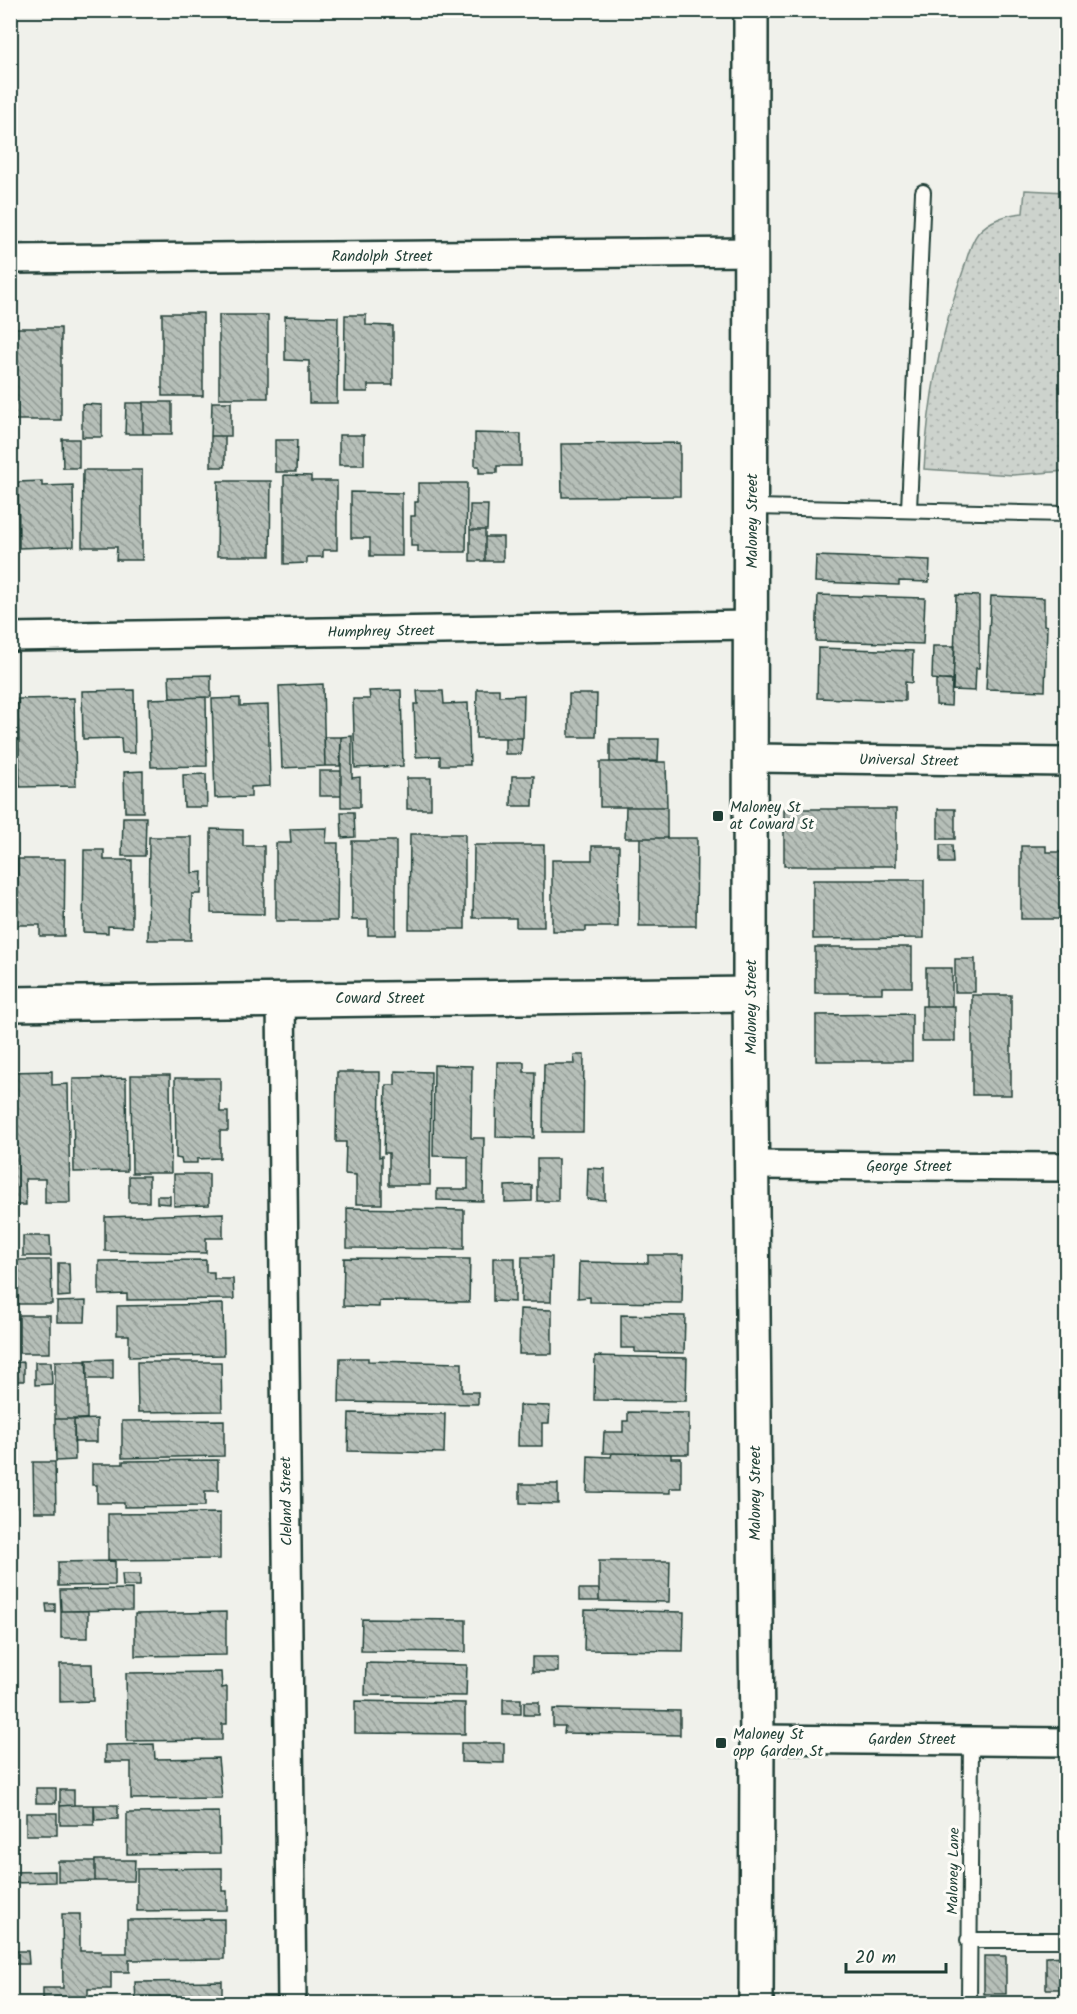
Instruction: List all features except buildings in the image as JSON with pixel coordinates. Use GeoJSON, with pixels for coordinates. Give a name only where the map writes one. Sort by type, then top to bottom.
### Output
{"type":"FeatureCollection","features":[{"type":"Feature","properties":{"kind":"main road","name":"Maloney Street"},"geometry":{"type":"LineString","coordinates":[[751,10],[753,252],[750,994],[757,1739],[756,2004]]}},
{"type":"Feature","properties":{"kind":"main road","name":"Coward Street"},"geometry":{"type":"LineString","coordinates":[[10,1004],[750,994]]}},
{"type":"Feature","properties":{"kind":"street","name":"Randolph Street"},"geometry":{"type":"LineString","coordinates":[[10,259],[753,252]]}},
{"type":"Feature","properties":{"kind":"street","name":"Humphrey Street"},"geometry":{"type":"LineString","coordinates":[[10,637],[752,625]]}},
{"type":"Feature","properties":{"kind":"street","name":"Universal Street"},"geometry":{"type":"LineString","coordinates":[[751,758],[1066,762]]}},
{"type":"Feature","properties":{"kind":"street","name":"Cleland Street"},"geometry":{"type":"LineString","coordinates":[[281,999],[292,2004]]}},
{"type":"Feature","properties":{"kind":"street","name":"George Street"},"geometry":{"type":"LineString","coordinates":[[752,1165],[1066,1167]]}},
{"type":"Feature","properties":{"kind":"street","name":"Garden Street"},"geometry":{"type":"LineString","coordinates":[[757,1739],[1066,1742]]}},
{"type":"Feature","properties":{"kind":"lane"},"geometry":{"type":"LineString","coordinates":[[909,509],[923,192]]}},
{"type":"Feature","properties":{"kind":"lane"},"geometry":{"type":"LineString","coordinates":[[752,507],[1066,514]]}},
{"type":"Feature","properties":{"kind":"lane","name":"Maloney Lane"},"geometry":{"type":"LineString","coordinates":[[969,2004],[971,1740]]}},
{"type":"Feature","properties":{"kind":"lane"},"geometry":{"type":"LineString","coordinates":[[968,1940],[1066,1940]]}},
{"type":"Feature","properties":{"kind":"shaded area"},"geometry":{"type":"Polygon","coordinates":[[[1025,190],[1066,192],[1066,471],[1013,475],[924,469],[936,369],[955,295],[971,246],[978,233],[993,221],[1023,213],[1025,190]]]}},
{"type":"Feature","properties":{"kind":"place","name":"Maloney St at Coward St"},"geometry":{"type":"Point","coordinates":[718,816]}},
{"type":"Feature","properties":{"kind":"place","name":"Maloney St opp Garden St"},"geometry":{"type":"Point","coordinates":[721,1743]}}]}
